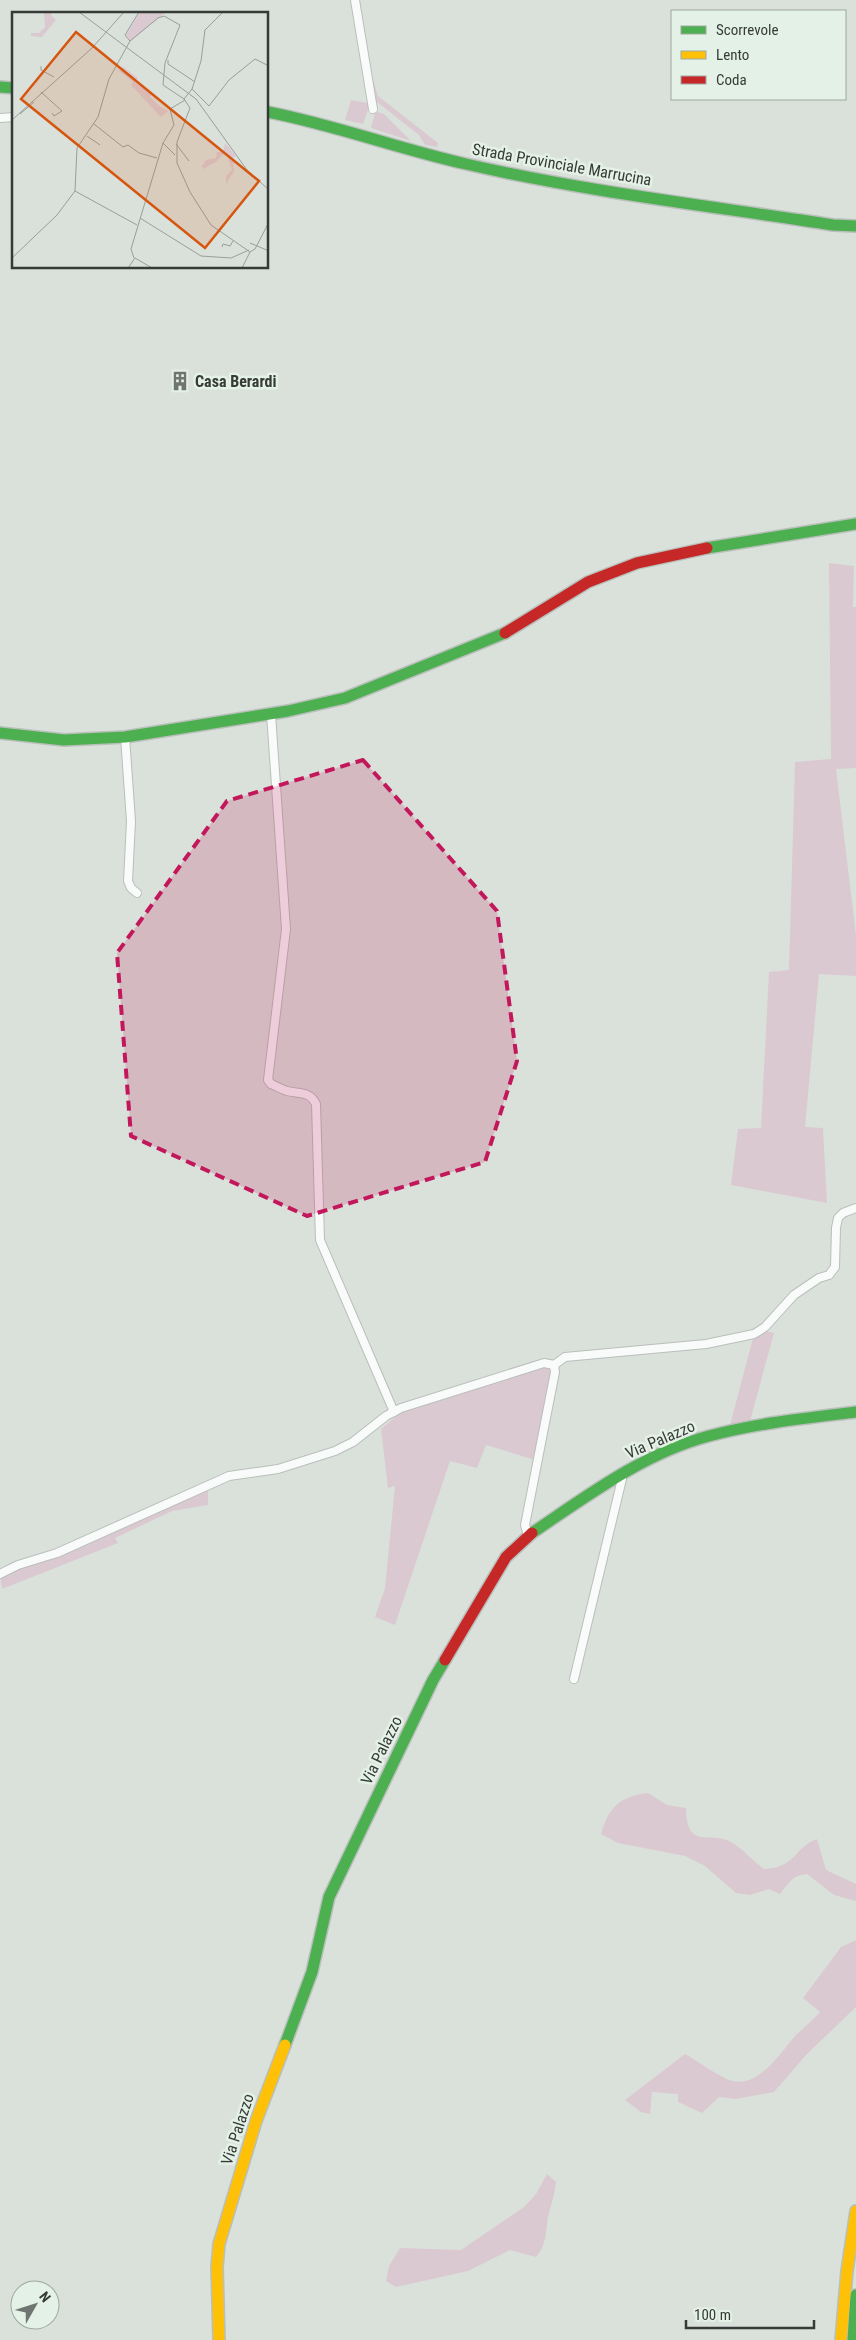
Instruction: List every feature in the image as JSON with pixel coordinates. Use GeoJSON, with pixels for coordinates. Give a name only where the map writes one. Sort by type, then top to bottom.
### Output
{"type":"FeatureCollection","features":[{"type":"Feature","properties":{"kind":"main road","name":"Strada Provinciale Marrucina"},"geometry":{"type":"LineString","coordinates":[[269,112],[314,121],[424,154],[495,170],[833,225],[856,226]]}},
{"type":"Feature","properties":{"kind":"main road"},"geometry":{"type":"LineString","coordinates":[[0,733],[64,740],[125,737],[271,714],[346,698],[507,632],[588,582],[637,563],[710,547],[856,524]]}},
{"type":"Feature","properties":{"kind":"main road","name":"Via Palazzo"},"geometry":{"type":"LineString","coordinates":[[219,2340],[217,2267],[219,2244],[256,2120],[312,1972],[329,1897],[432,1680],[506,1557],[528,1536],[621,1474],[667,1452],[707,1436],[760,1424],[856,1412]]}},
{"type":"Feature","properties":{"kind":"main road"},"geometry":{"type":"LineString","coordinates":[[841,2340],[847,2271],[856,2211]]}},
{"type":"Feature","properties":{"kind":"main road"},"geometry":{"type":"LineString","coordinates":[[853,2340],[856,2295]]}},
{"type":"Feature","properties":{"kind":"street"},"geometry":{"type":"LineString","coordinates":[[355,0],[373,109]]}},
{"type":"Feature","properties":{"kind":"street"},"geometry":{"type":"LineString","coordinates":[[271,714],[286,929],[268,1080],[270,1084],[286,1091],[308,1094],[313,1097],[316,1104],[320,1240],[394,1412]]}},
{"type":"Feature","properties":{"kind":"street"},"geometry":{"type":"LineString","coordinates":[[125,737],[130,821],[128,881],[131,888],[137,893]]}},
{"type":"Feature","properties":{"kind":"street"},"geometry":{"type":"LineString","coordinates":[[0,1574],[18,1565],[58,1553],[229,1476],[278,1469],[335,1451],[352,1442],[394,1412],[544,1363],[554,1365],[566,1357],[706,1344],[754,1334],[765,1327],[794,1295],[820,1278],[829,1275],[835,1267],[838,1218],[843,1213],[856,1208]]}},
{"type":"Feature","properties":{"kind":"street"},"geometry":{"type":"LineString","coordinates":[[528,1536],[525,1525],[555,1372],[554,1365]]}},
{"type":"Feature","properties":{"kind":"street"},"geometry":{"type":"LineString","coordinates":[[574,1679],[622,1479],[621,1474]]}},
{"type":"Feature","properties":{"kind":"highlighted area"},"geometry":{"type":"Polygon","coordinates":[[[363,760],[497,911],[517,1061],[485,1162],[307,1216],[131,1136],[117,953],[227,801],[363,760]]]}},
{"type":"Feature","properties":{"kind":"shaded area"},"geometry":{"type":"Polygon","coordinates":[[[372,77],[378,96],[438,143],[437,147],[425,145],[419,135],[377,102],[372,77]]]}},
{"type":"Feature","properties":{"kind":"shaded area"},"geometry":{"type":"Polygon","coordinates":[[[351,100],[367,103],[369,107],[363,124],[345,120],[351,100]]]}},
{"type":"Feature","properties":{"kind":"shaded area"},"geometry":{"type":"Polygon","coordinates":[[[375,113],[384,114],[411,141],[371,128],[375,113]]]}},
{"type":"Feature","properties":{"kind":"shaded area"},"geometry":{"type":"Polygon","coordinates":[[[829,563],[854,566],[853,607],[856,607],[856,768],[836,769],[856,935],[856,976],[819,974],[805,1127],[823,1128],[827,1203],[731,1185],[738,1129],[761,1128],[769,972],[789,970],[795,762],[831,759],[829,563]]]}},
{"type":"Feature","properties":{"kind":"shaded area"},"geometry":{"type":"Polygon","coordinates":[[[766,1331],[774,1333],[750,1421],[730,1425],[753,1338],[766,1331]]]}},
{"type":"Feature","properties":{"kind":"shaded area"},"geometry":{"type":"Polygon","coordinates":[[[546,1366],[553,1370],[535,1460],[486,1445],[477,1468],[450,1461],[395,1625],[375,1617],[385,1588],[395,1486],[388,1488],[381,1429],[400,1413],[546,1366]]]}},
{"type":"Feature","properties":{"kind":"shaded area"},"geometry":{"type":"Polygon","coordinates":[[[208,1486],[208,1505],[172,1511],[115,1538],[118,1543],[2,1589],[0,1576],[58,1554],[208,1486]]]}},
{"type":"Feature","properties":{"kind":"shaded area"},"geometry":{"type":"Polygon","coordinates":[[[648,1793],[667,1805],[686,1808],[690,1830],[695,1834],[700,1837],[723,1839],[731,1842],[764,1869],[783,1865],[809,1843],[817,1839],[826,1870],[856,1884],[856,1901],[834,1895],[807,1874],[795,1878],[780,1894],[769,1889],[750,1895],[736,1893],[705,1866],[685,1856],[618,1843],[601,1834],[608,1817],[617,1805],[630,1797],[648,1793]]]}},
{"type":"Feature","properties":{"kind":"shaded area"},"geometry":{"type":"Polygon","coordinates":[[[856,1940],[856,2007],[806,2055],[774,2092],[736,2099],[719,2097],[702,2113],[678,2102],[678,2094],[652,2092],[650,2114],[641,2112],[625,2100],[685,2054],[715,2073],[732,2081],[752,2079],[760,2074],[820,2012],[803,1998],[841,1947],[856,1940]]]}},
{"type":"Feature","properties":{"kind":"shaded area"},"geometry":{"type":"Polygon","coordinates":[[[547,2174],[556,2182],[556,2186],[543,2247],[536,2257],[510,2250],[468,2271],[396,2287],[386,2281],[389,2266],[400,2248],[461,2250],[524,2207],[536,2194],[547,2174]]]}},
{"type":"Feature","properties":{"kind":"traffic: fast"},"geometry":{"type":"LineString","coordinates":[[0,87],[12,88]]}},
{"type":"Feature","properties":{"kind":"traffic: fast"},"geometry":{"type":"LineString","coordinates":[[269,112],[293,117],[441,158],[557,183],[833,225],[856,226]]}},
{"type":"Feature","properties":{"kind":"traffic: fast"},"geometry":{"type":"LineString","coordinates":[[707,548],[856,524]]}},
{"type":"Feature","properties":{"kind":"traffic: fast"},"geometry":{"type":"LineString","coordinates":[[0,733],[64,740],[125,737],[288,711],[345,698],[505,633]]}},
{"type":"Feature","properties":{"kind":"traffic: fast"},"geometry":{"type":"LineString","coordinates":[[532,1533],[639,1464],[685,1444],[709,1436],[782,1421],[856,1412]]}},
{"type":"Feature","properties":{"kind":"traffic: fast"},"geometry":{"type":"LineString","coordinates":[[285,2045],[312,1972],[329,1897],[433,1680],[445,1660]]}},
{"type":"Feature","properties":{"kind":"traffic: fast"},"geometry":{"type":"LineString","coordinates":[[853,2340],[856,2295]]}},
{"type":"Feature","properties":{"kind":"traffic: slow"},"geometry":{"type":"LineString","coordinates":[[219,2340],[217,2267],[219,2244],[256,2121],[285,2045]]}},
{"type":"Feature","properties":{"kind":"traffic: slow"},"geometry":{"type":"LineString","coordinates":[[841,2340],[847,2271],[856,2211]]}},
{"type":"Feature","properties":{"kind":"traffic: jam"},"geometry":{"type":"LineString","coordinates":[[505,633],[588,582],[637,563],[707,548]]}},
{"type":"Feature","properties":{"kind":"traffic: jam"},"geometry":{"type":"LineString","coordinates":[[445,1660],[506,1557],[532,1533]]}},
{"type":"Feature","properties":{"kind":"place","name":"Casa Berardi"},"geometry":{"type":"Point","coordinates":[180,381]}}]}
